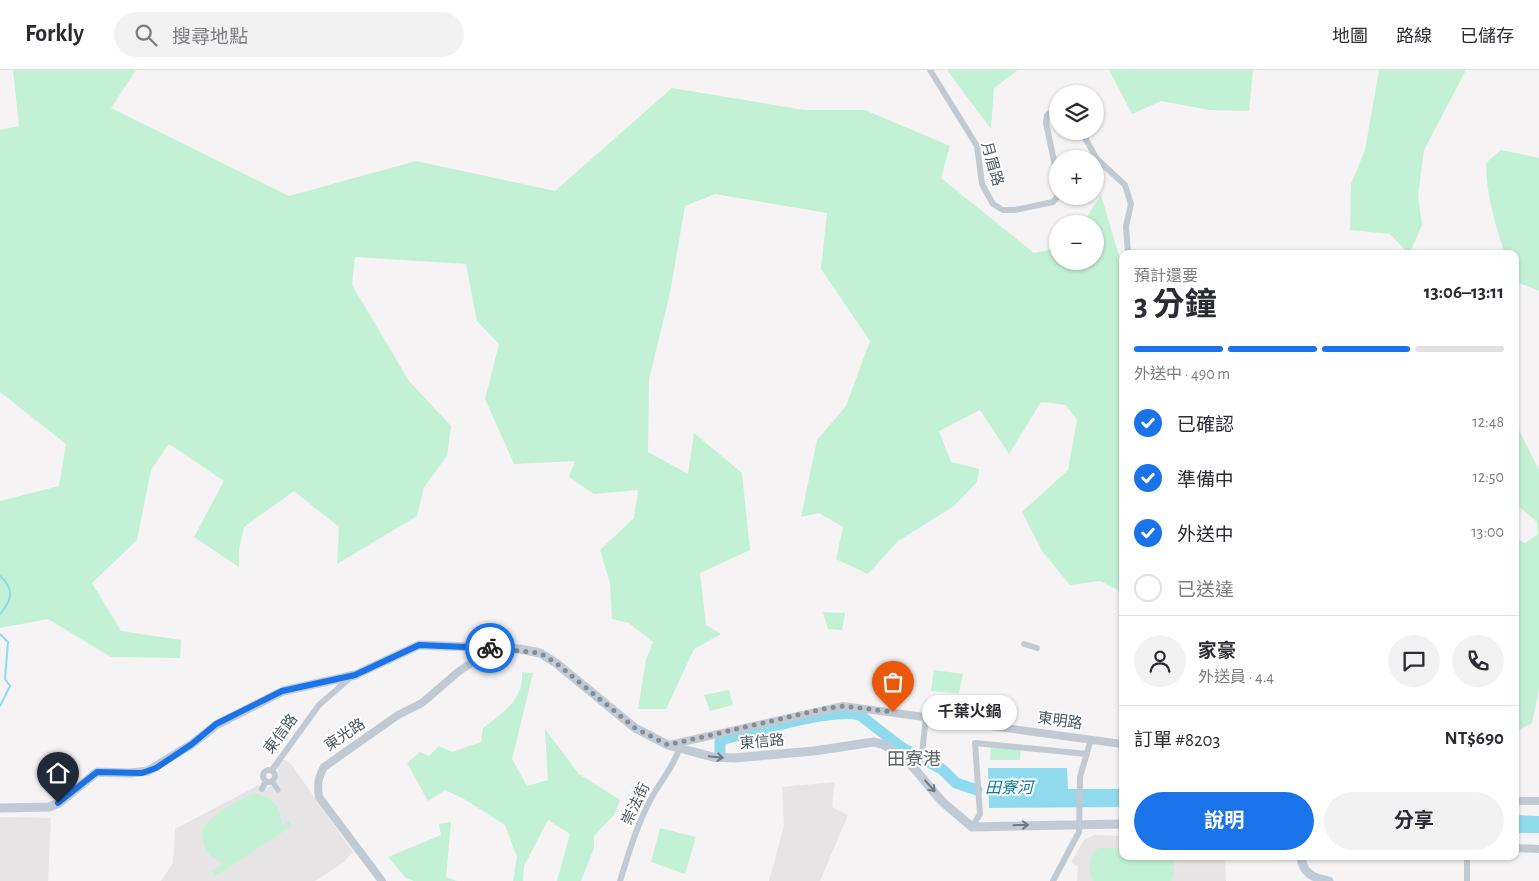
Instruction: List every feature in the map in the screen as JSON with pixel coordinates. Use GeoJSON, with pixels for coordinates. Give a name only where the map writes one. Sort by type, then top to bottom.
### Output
{"type":"FeatureCollection","features":[{"type":"Feature","properties":{"kind":"main road","name":"東信路"},"geometry":{"type":"LineString","coordinates":[[355,675],[419,645],[493,648],[540,653],[556,663],[635,728],[668,745],[680,745],[713,757],[734,758],[814,751],[874,742],[894,749],[918,767],[945,804],[972,827]]}},
{"type":"Feature","properties":{"kind":"main road"},"geometry":{"type":"LineString","coordinates":[[0,808],[49,808],[97,772],[131,773],[148,771],[192,744],[216,724],[282,691],[355,675]]}},
{"type":"Feature","properties":{"kind":"main road"},"geometry":{"type":"LineString","coordinates":[[972,827],[1119,824]]}},
{"type":"Feature","properties":{"kind":"main road"},"geometry":{"type":"LineString","coordinates":[[1301,860],[1302,865],[1308,874],[1329,881]]}},
{"type":"Feature","properties":{"kind":"street","name":"月眉路"},"geometry":{"type":"LineString","coordinates":[[930,70],[977,146],[982,184],[993,204],[1003,210],[1015,210],[1049,203]]}},
{"type":"Feature","properties":{"kind":"street"},"geometry":{"type":"LineString","coordinates":[[1049,114],[1047,115],[1046,123],[1049,137]]}},
{"type":"Feature","properties":{"kind":"street"},"geometry":{"type":"LineString","coordinates":[[1086,140],[1097,159],[1125,185],[1131,204],[1126,226],[1128,250]]}},
{"type":"Feature","properties":{"kind":"street"},"geometry":{"type":"LineString","coordinates":[[1024,644],[1037,648]]}},
{"type":"Feature","properties":{"kind":"street","name":"東光路"},"geometry":{"type":"LineString","coordinates":[[382,881],[319,797],[317,786],[320,774],[324,767],[398,716],[422,703],[458,672],[493,648]]}},
{"type":"Feature","properties":{"kind":"street","name":"東信路"},"geometry":{"type":"LineString","coordinates":[[272,770],[319,705],[343,682],[355,675]]}},
{"type":"Feature","properties":{"kind":"street","name":"東明路"},"geometry":{"type":"LineString","coordinates":[[680,745],[843,706],[1119,744]]}},
{"type":"Feature","properties":{"kind":"street"},"geometry":{"type":"LineString","coordinates":[[918,767],[922,754],[926,717]]}},
{"type":"Feature","properties":{"kind":"street"},"geometry":{"type":"LineString","coordinates":[[1053,881],[1079,832],[1082,768],[1091,739]]}},
{"type":"Feature","properties":{"kind":"street"},"geometry":{"type":"LineString","coordinates":[[972,827],[980,814],[975,743],[1087,754]]}},
{"type":"Feature","properties":{"kind":"street","name":"崇法街"},"geometry":{"type":"LineString","coordinates":[[620,881],[638,824],[656,790],[675,761],[680,745]]}},
{"type":"Feature","properties":{"kind":"street"},"geometry":{"type":"LineString","coordinates":[[262,789],[269,781],[276,776],[272,770],[268,769],[263,773],[263,777],[269,781],[278,790]]}},
{"type":"Feature","properties":{"kind":"street"},"geometry":{"type":"LineString","coordinates":[[1519,801],[1539,801]]}},
{"type":"Feature","properties":{"kind":"street"},"geometry":{"type":"LineString","coordinates":[[1519,848],[1539,849]]}},
{"type":"Feature","properties":{"kind":"street"},"geometry":{"type":"LineString","coordinates":[[1467,860],[1467,881]]}},
{"type":"Feature","properties":{"kind":"shaded area"},"geometry":{"type":"Polygon","coordinates":[[[282,758],[291,764],[353,852],[344,862],[315,881],[161,881],[173,863],[175,829],[259,785],[266,790],[278,780],[278,763],[282,758]]]}},
{"type":"Feature","properties":{"kind":"shaded area"},"geometry":{"type":"Polygon","coordinates":[[[835,782],[832,807],[848,815],[820,881],[769,881],[784,826],[782,787],[835,782]]]}},
{"type":"Feature","properties":{"kind":"shaded area"},"geometry":{"type":"Polygon","coordinates":[[[0,817],[51,818],[48,881],[0,881],[0,817]]]}},
{"type":"Feature","properties":{"kind":"shaded area"},"geometry":{"type":"Polygon","coordinates":[[[1094,835],[1119,836],[1119,860],[1225,860],[1226,881],[1077,881],[1078,866],[1071,862],[1084,840],[1094,835]]]}},
{"type":"Feature","properties":{"kind":"green space"},"geometry":{"type":"Polygon","coordinates":[[[13,70],[136,70],[111,108],[289,196],[416,161],[555,191],[672,88],[804,110],[865,110],[950,146],[941,178],[1034,253],[1049,250],[1049,270],[1104,270],[1104,215],[1088,215],[1094,205],[1104,205],[1119,256],[1119,593],[1118,590],[1100,581],[1070,585],[1042,551],[1022,512],[1068,470],[1077,420],[1066,405],[1041,402],[1009,454],[980,410],[939,431],[951,462],[979,469],[977,482],[954,506],[898,541],[868,574],[836,559],[843,527],[819,513],[801,517],[817,440],[846,406],[870,341],[821,269],[827,213],[715,194],[685,206],[670,293],[649,379],[648,452],[688,474],[694,433],[742,473],[750,550],[700,573],[706,625],[721,634],[694,649],[666,709],[638,709],[646,660],[653,642],[629,623],[612,619],[610,583],[600,550],[634,518],[638,490],[594,494],[569,477],[575,461],[514,464],[485,399],[499,344],[477,321],[466,264],[355,257],[352,285],[409,381],[451,426],[447,456],[424,487],[417,516],[337,564],[339,527],[294,491],[244,527],[239,549],[239,567],[194,537],[224,481],[169,444],[151,470],[137,540],[92,583],[121,631],[181,640],[180,658],[111,657],[48,619],[0,628],[0,501],[59,486],[66,444],[0,392],[0,130],[19,126],[13,70]]]}},
{"type":"Feature","properties":{"kind":"green space"},"geometry":{"type":"Polygon","coordinates":[[[947,70],[1018,70],[994,88],[991,129],[947,70]]]}},
{"type":"Feature","properties":{"kind":"green space"},"geometry":{"type":"Polygon","coordinates":[[[1109,70],[1253,70],[1249,111],[1210,110],[1161,101],[1132,114],[1109,70]]]}},
{"type":"Feature","properties":{"kind":"green space"},"geometry":{"type":"Polygon","coordinates":[[[1379,70],[1466,70],[1424,150],[1418,196],[1422,225],[1411,250],[1405,250],[1390,234],[1350,230],[1351,184],[1365,150],[1379,70]]]}},
{"type":"Feature","properties":{"kind":"green space"},"geometry":{"type":"Polygon","coordinates":[[[1501,150],[1539,158],[1539,291],[1519,283],[1519,250],[1504,250],[1489,198],[1486,163],[1501,150]]]}},
{"type":"Feature","properties":{"kind":"green space"},"geometry":{"type":"Polygon","coordinates":[[[1519,430],[1539,470],[1539,689],[1532,723],[1519,730],[1519,540],[1525,543],[1538,534],[1537,522],[1519,506],[1519,430]]]}},
{"type":"Feature","properties":{"kind":"green space"},"geometry":{"type":"Polygon","coordinates":[[[823,612],[845,613],[842,630],[828,629],[823,612]]]}},
{"type":"Feature","properties":{"kind":"green space"},"geometry":{"type":"Polygon","coordinates":[[[934,670],[963,674],[959,693],[931,691],[934,670]]]}},
{"type":"Feature","properties":{"kind":"green space"},"geometry":{"type":"Polygon","coordinates":[[[522,672],[533,673],[512,759],[527,786],[548,780],[545,729],[579,774],[620,800],[614,815],[594,836],[594,848],[581,881],[557,881],[570,834],[548,820],[524,866],[523,881],[513,881],[517,857],[505,825],[464,799],[445,790],[428,801],[407,763],[420,752],[429,756],[439,746],[452,752],[481,742],[483,728],[498,717],[516,697],[520,690],[522,672]]]}},
{"type":"Feature","properties":{"kind":"green space"},"geometry":{"type":"Polygon","coordinates":[[[729,690],[733,705],[710,711],[704,695],[729,690]]]}},
{"type":"Feature","properties":{"kind":"green space"},"geometry":{"type":"Polygon","coordinates":[[[991,744],[1021,747],[1020,760],[990,760],[991,744]]]}},
{"type":"Feature","properties":{"kind":"green space"},"geometry":{"type":"Polygon","coordinates":[[[253,794],[266,797],[278,808],[281,826],[289,821],[292,826],[215,876],[212,871],[224,863],[212,856],[204,846],[203,833],[205,827],[213,817],[253,794]]]}},
{"type":"Feature","properties":{"kind":"green space"},"geometry":{"type":"Polygon","coordinates":[[[451,822],[446,877],[457,881],[414,881],[406,878],[388,857],[441,835],[439,824],[451,822]]]}},
{"type":"Feature","properties":{"kind":"green space"},"geometry":{"type":"Polygon","coordinates":[[[660,828],[696,837],[685,874],[651,862],[660,828]]]}},
{"type":"Feature","properties":{"kind":"green space"},"geometry":{"type":"Polygon","coordinates":[[[1099,848],[1119,848],[1119,860],[1172,860],[1174,869],[1171,881],[1093,881],[1089,868],[1095,851],[1099,848]]]}},
{"type":"Feature","properties":{"kind":"water","name":"田寮河"},"geometry":{"type":"Polygon","coordinates":[[[988,768],[1067,768],[1068,789],[1119,789],[1119,807],[989,808],[988,768]]]}},
{"type":"Feature","properties":{"kind":"water"},"geometry":{"type":"Polygon","coordinates":[[[1519,815],[1539,816],[1539,833],[1519,833],[1519,815]]]}},
{"type":"Feature","properties":{"kind":"waterway"},"geometry":{"type":"LineString","coordinates":[[0,576],[10,590],[7,604],[0,614]]}},
{"type":"Feature","properties":{"kind":"waterway"},"geometry":{"type":"LineString","coordinates":[[0,634],[8,642],[5,679],[10,686],[0,706]]}},
{"type":"Feature","properties":{"kind":"waterway","name":"田寮河"},"geometry":{"type":"LineString","coordinates":[[720,752],[720,742],[724,739],[813,717],[848,713],[860,715],[901,747],[943,770],[956,783],[977,790]]}},
{"type":"Feature","properties":{"kind":"way so far"},"geometry":{"type":"LineString","coordinates":[[490,648],[520,649],[540,653],[556,663],[635,728],[668,745],[843,706],[893,712]]}},
{"type":"Feature","properties":{"kind":"place","name":"千葉火鍋"},"geometry":{"type":"Point","coordinates":[893,712]}},
{"type":"Feature","properties":{"kind":"district","name":"田寮港"},"geometry":{"type":"Point","coordinates":[914,760]}},
{"type":"Feature","properties":{"kind":"route"},"geometry":{"type":"LineString","coordinates":[[58,803],[97,772],[142,773],[156,768],[192,744],[216,724],[282,691],[355,675],[419,645],[490,648]]}}]}
